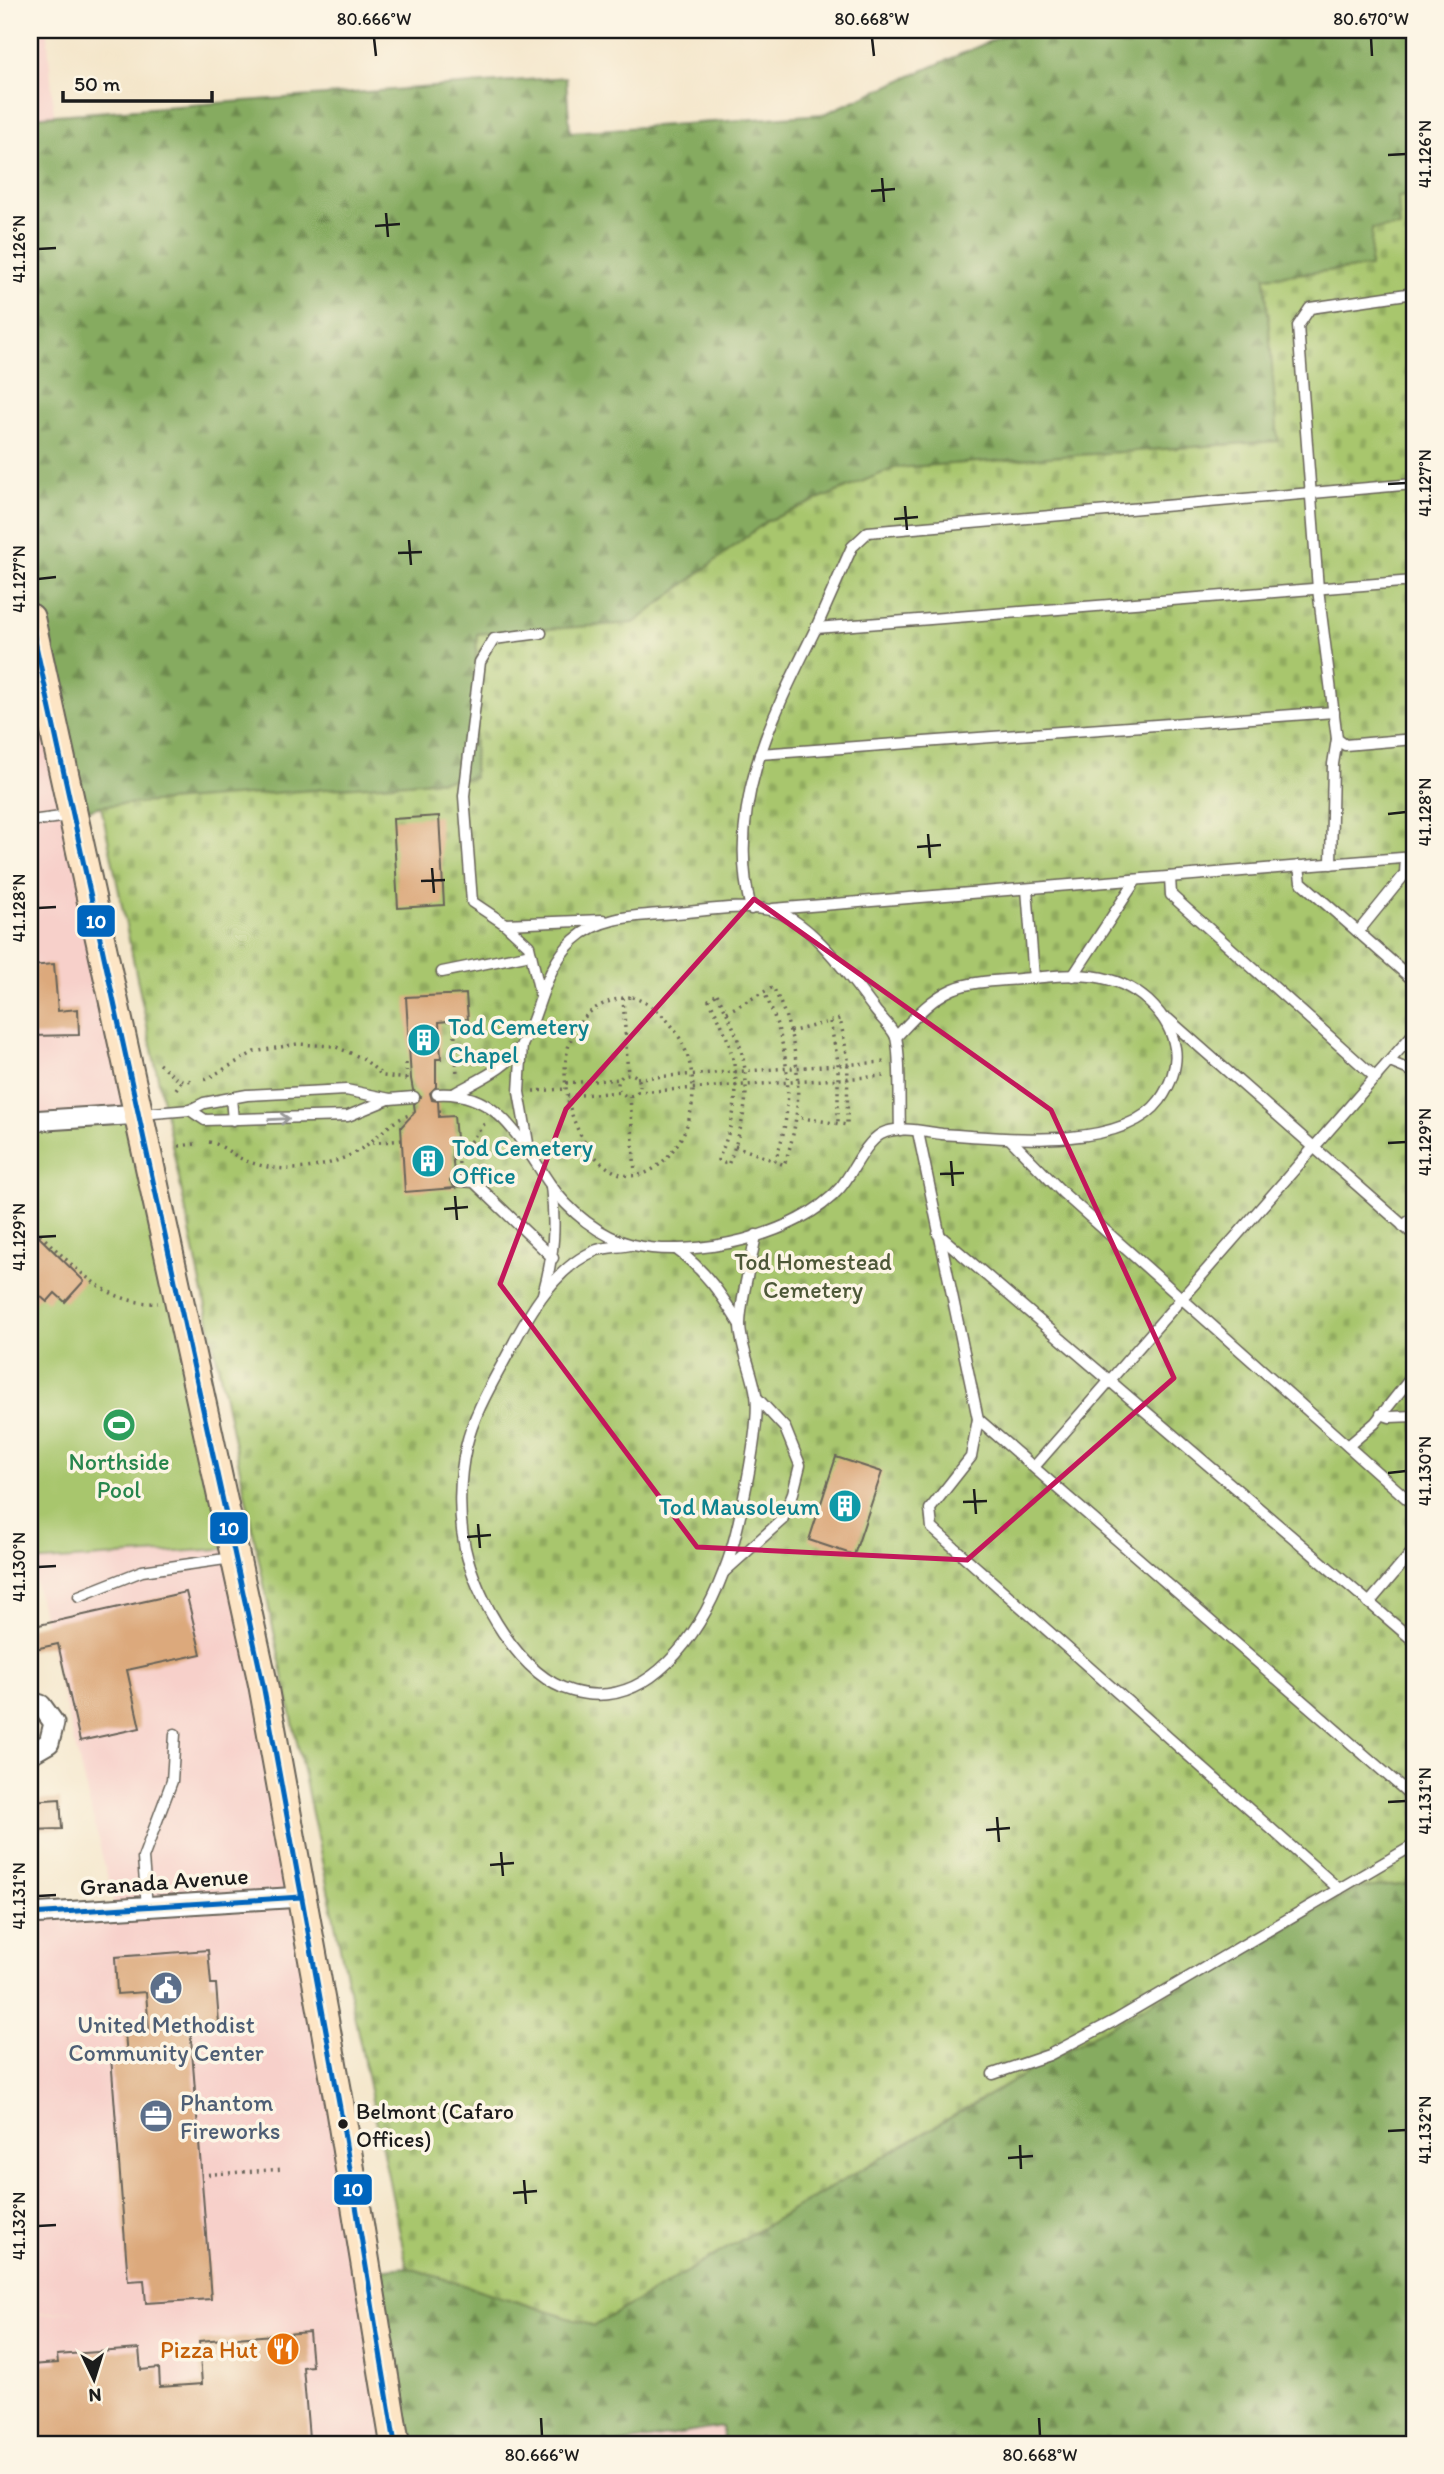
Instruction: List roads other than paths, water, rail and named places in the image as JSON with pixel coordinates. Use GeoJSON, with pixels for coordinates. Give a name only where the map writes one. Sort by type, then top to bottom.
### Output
{"type":"FeatureCollection","features":[{"type":"Feature","properties":{"kind":"main road"},"geometry":{"type":"LineString","coordinates":[[30,618],[44,705],[73,815],[141,1114],[263,1684],[395,2444]]}},
{"type":"Feature","properties":{"kind":"street"},"geometry":{"type":"LineString","coordinates":[[30,1121],[141,1114]]}},
{"type":"Feature","properties":{"kind":"street"},"geometry":{"type":"LineString","coordinates":[[30,1702],[41,1705],[54,1723],[49,1743],[30,1754]]}},
{"type":"Feature","properties":{"kind":"street","name":"Granada Avenue"},"geometry":{"type":"LineString","coordinates":[[30,1914],[301,1898]]}},
{"type":"Feature","properties":{"kind":"lane"},"geometry":{"type":"LineString","coordinates":[[1331,864],[1333,764],[1337,739],[1318,589],[1298,326],[1310,309],[1414,293]]}},
{"type":"Feature","properties":{"kind":"lane"},"geometry":{"type":"LineString","coordinates":[[751,909],[742,876],[743,838],[748,793],[760,754],[779,703],[852,547],[868,532],[1414,484]]}},
{"type":"Feature","properties":{"kind":"lane"},"geometry":{"type":"LineString","coordinates":[[816,628],[1414,581]]}},
{"type":"Feature","properties":{"kind":"lane"},"geometry":{"type":"LineString","coordinates":[[540,993],[529,946],[505,924],[472,902],[464,796],[480,662],[494,639],[541,633]]}},
{"type":"Feature","properties":{"kind":"lane"},"geometry":{"type":"LineString","coordinates":[[760,754],[1334,712]]}},
{"type":"Feature","properties":{"kind":"lane"},"geometry":{"type":"LineString","coordinates":[[1337,739],[1345,745],[1414,739]]}},
{"type":"Feature","properties":{"kind":"lane"},"geometry":{"type":"LineString","coordinates":[[30,821],[73,815]]}},
{"type":"Feature","properties":{"kind":"lane"},"geometry":{"type":"LineString","coordinates":[[505,924],[770,910],[1410,857],[1405,874],[1358,932]]}},
{"type":"Feature","properties":{"kind":"lane"},"geometry":{"type":"LineString","coordinates":[[1299,866],[1301,882],[1414,981]]}},
{"type":"Feature","properties":{"kind":"lane"},"geometry":{"type":"LineString","coordinates":[[1170,877],[1171,895],[1376,1078]]}},
{"type":"Feature","properties":{"kind":"lane"},"geometry":{"type":"LineString","coordinates":[[1073,976],[1136,880]]}},
{"type":"Feature","properties":{"kind":"lane"},"geometry":{"type":"LineString","coordinates":[[1027,889],[1034,978]]}},
{"type":"Feature","properties":{"kind":"lane"},"geometry":{"type":"LineString","coordinates":[[770,910],[796,921],[844,970],[896,1037],[900,1130]]}},
{"type":"Feature","properties":{"kind":"lane"},"geometry":{"type":"LineString","coordinates":[[531,1152],[522,1119],[519,1092],[523,1044],[540,993],[573,940],[589,929],[612,920]]}},
{"type":"Feature","properties":{"kind":"lane"},"geometry":{"type":"LineString","coordinates":[[442,972],[531,954]]}},
{"type":"Feature","properties":{"kind":"lane"},"geometry":{"type":"LineString","coordinates":[[896,1037],[928,1004],[953,989],[1034,978],[1073,976],[1102,976],[1121,981],[1414,1235]]}},
{"type":"Feature","properties":{"kind":"lane"},"geometry":{"type":"LineString","coordinates":[[675,1248],[697,1264],[716,1286],[740,1325],[757,1398],[736,1534],[724,1572],[697,1628],[669,1664],[638,1685],[605,1695],[573,1692],[549,1681],[505,1636],[486,1605],[465,1549],[461,1516],[466,1449],[474,1417],[543,1294],[572,1265],[597,1250],[632,1245],[708,1247],[756,1235],[811,1213],[839,1189],[881,1134],[900,1130],[1010,1139],[1129,1125],[1152,1111],[1167,1091],[1175,1068],[1176,1050],[1169,1027],[1159,1012]]}},
{"type":"Feature","properties":{"kind":"lane"},"geometry":{"type":"LineString","coordinates":[[1034,1467],[1414,1034]]}},
{"type":"Feature","properties":{"kind":"lane"},"geometry":{"type":"LineString","coordinates":[[455,1093],[492,1072],[523,1044]]}},
{"type":"Feature","properties":{"kind":"lane"},"geometry":{"type":"LineString","coordinates":[[1390,1062],[1414,1072]]}},
{"type":"Feature","properties":{"kind":"lane"},"geometry":{"type":"LineString","coordinates":[[141,1114],[190,1110],[231,1098],[346,1090],[390,1099],[414,1097]]}},
{"type":"Feature","properties":{"kind":"lane"},"geometry":{"type":"LineString","coordinates":[[437,1094],[455,1093],[495,1110],[531,1152],[551,1185],[573,1211],[601,1231],[632,1245]]}},
{"type":"Feature","properties":{"kind":"lane"},"geometry":{"type":"LineString","coordinates":[[231,1098],[233,1121]]}},
{"type":"Feature","properties":{"kind":"lane"},"geometry":{"type":"LineString","coordinates":[[190,1110],[205,1120],[348,1116],[390,1099]]}},
{"type":"Feature","properties":{"kind":"lane"},"geometry":{"type":"LineString","coordinates":[[918,1132],[978,1419],[971,1457],[930,1508],[932,1528],[1339,1888]]}},
{"type":"Feature","properties":{"kind":"lane"},"geometry":{"type":"LineString","coordinates":[[1010,1139],[1063,1193],[1414,1505]]}},
{"type":"Feature","properties":{"kind":"lane"},"geometry":{"type":"LineString","coordinates":[[458,1177],[474,1182],[553,1258]]}},
{"type":"Feature","properties":{"kind":"lane"},"geometry":{"type":"LineString","coordinates":[[543,1294],[553,1258],[556,1224],[551,1185]]}},
{"type":"Feature","properties":{"kind":"lane"},"geometry":{"type":"LineString","coordinates":[[1403,1226],[1414,1217]]}},
{"type":"Feature","properties":{"kind":"lane"},"geometry":{"type":"LineString","coordinates":[[938,1234],[1414,1641]]}},
{"type":"Feature","properties":{"kind":"lane"},"geometry":{"type":"LineString","coordinates":[[740,1325],[756,1235]]}},
{"type":"Feature","properties":{"kind":"lane"},"geometry":{"type":"LineString","coordinates":[[1348,1446],[1381,1414],[1414,1374]]}},
{"type":"Feature","properties":{"kind":"lane"},"geometry":{"type":"LineString","coordinates":[[724,1572],[782,1520],[800,1465],[785,1428],[757,1398]]}},
{"type":"Feature","properties":{"kind":"lane"},"geometry":{"type":"LineString","coordinates":[[1381,1414],[1390,1418],[1414,1416]]}},
{"type":"Feature","properties":{"kind":"lane"},"geometry":{"type":"LineString","coordinates":[[978,1419],[1414,1798]]}},
{"type":"Feature","properties":{"kind":"lane"},"geometry":{"type":"LineString","coordinates":[[1369,1603],[1414,1550]]}},
{"type":"Feature","properties":{"kind":"lane"},"geometry":{"type":"LineString","coordinates":[[79,1596],[142,1571],[236,1557]]}},
{"type":"Feature","properties":{"kind":"lane"},"geometry":{"type":"LineString","coordinates":[[147,1907],[143,1858],[172,1781],[176,1734]]}},
{"type":"Feature","properties":{"kind":"lane"},"geometry":{"type":"LineString","coordinates":[[993,2074],[1049,2055],[1114,2021],[1414,1845]]}},
{"type":"Feature","properties":{"kind":"place","name":"Tod Cemetery Chapel"},"geometry":{"type":"Point","coordinates":[424,1040]}},
{"type":"Feature","properties":{"kind":"place","name":"Tod Cemetery Office"},"geometry":{"type":"Point","coordinates":[428,1161]}},
{"type":"Feature","properties":{"kind":"place","name":"Northside Pool"},"geometry":{"type":"Point","coordinates":[119,1425]}},
{"type":"Feature","properties":{"kind":"place","name":"Tod Mausoleum"},"geometry":{"type":"Point","coordinates":[845,1506]}},
{"type":"Feature","properties":{"kind":"place","name":"United Methodist Community Center"},"geometry":{"type":"Point","coordinates":[166,1988]}},
{"type":"Feature","properties":{"kind":"place","name":"Phantom Fireworks"},"geometry":{"type":"Point","coordinates":[156,2116]}},
{"type":"Feature","properties":{"kind":"place","name":"Belmont (Cafaro Offices)"},"geometry":{"type":"Point","coordinates":[343,2124]}},
{"type":"Feature","properties":{"kind":"place","name":"Pizza Hut"},"geometry":{"type":"Point","coordinates":[283,2349]}},
{"type":"Feature","properties":{"kind":"park label","name":"Tod Homestead Cemetery"},"geometry":{"type":"Point","coordinates":[813,1275]}}]}
